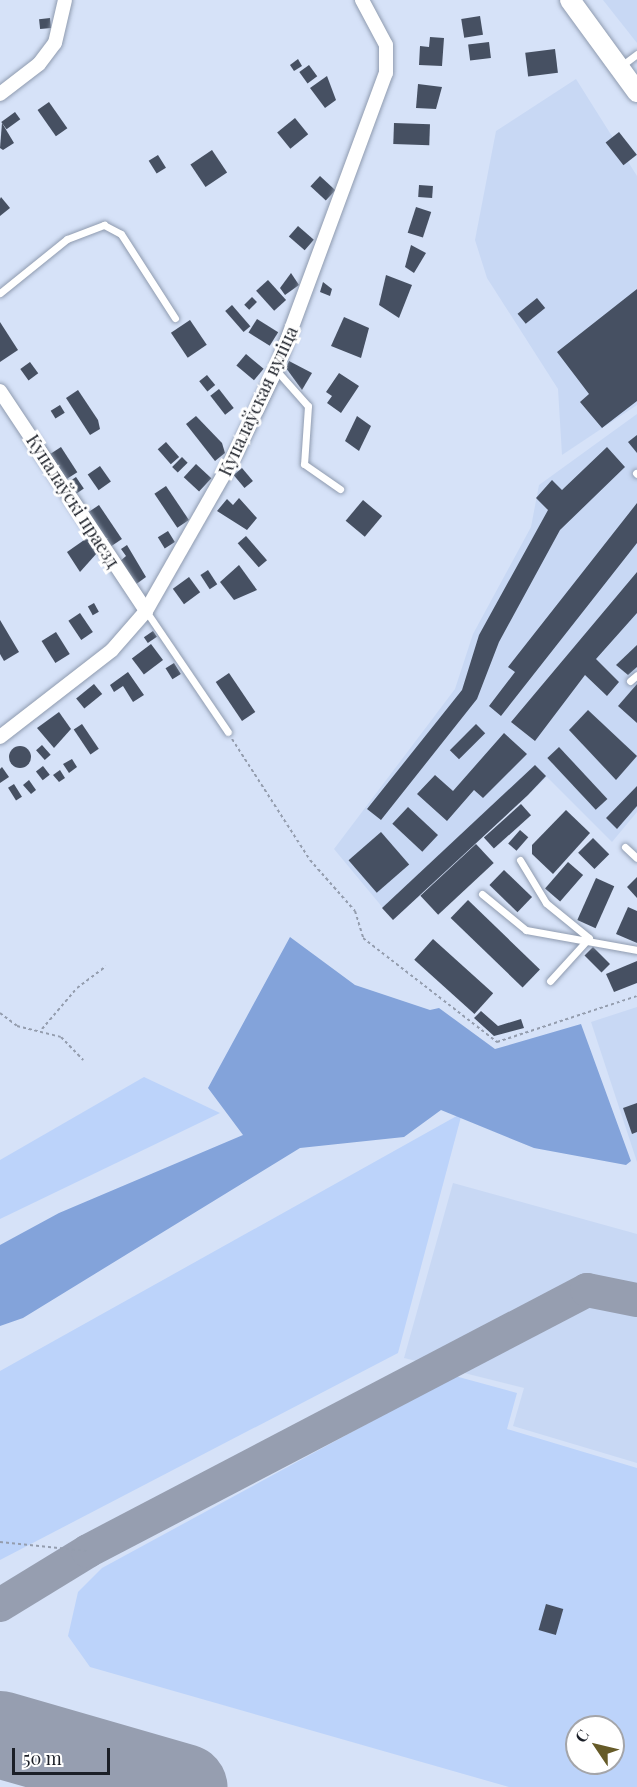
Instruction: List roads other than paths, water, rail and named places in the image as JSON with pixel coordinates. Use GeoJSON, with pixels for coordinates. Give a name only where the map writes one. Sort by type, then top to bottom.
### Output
{"type":"FeatureCollection","features":[{"type":"Feature","properties":{"kind":"street"},"geometry":{"type":"LineString","coordinates":[[0,94],[39,64],[55,43],[65,0]]}},
{"type":"Feature","properties":{"kind":"street","name":"Купалаўская вуліца"},"geometry":{"type":"LineString","coordinates":[[0,737],[112,650],[146,612],[236,453],[276,370],[386,73],[386,45],[362,0]]}},
{"type":"Feature","properties":{"kind":"street"},"geometry":{"type":"LineString","coordinates":[[570,0],[637,92]]}},
{"type":"Feature","properties":{"kind":"street","name":"Купалаўскі праезд"},"geometry":{"type":"LineString","coordinates":[[0,391],[146,612]]}},
{"type":"Feature","properties":{"kind":"lane"},"geometry":{"type":"LineString","coordinates":[[619,68],[637,54]]}},
{"type":"Feature","properties":{"kind":"lane"},"geometry":{"type":"LineString","coordinates":[[0,293],[67,239],[104,225],[121,234],[175,318]]}},
{"type":"Feature","properties":{"kind":"lane"},"geometry":{"type":"LineString","coordinates":[[276,370],[308,406],[304,464],[340,489]]}},
{"type":"Feature","properties":{"kind":"lane"},"geometry":{"type":"LineString","coordinates":[[146,612],[228,732]]}},
{"type":"Feature","properties":{"kind":"lane"},"geometry":{"type":"LineString","coordinates":[[630,681],[637,675]]}},
{"type":"Feature","properties":{"kind":"lane"},"geometry":{"type":"LineString","coordinates":[[625,847],[637,858]]}},
{"type":"Feature","properties":{"kind":"lane"},"geometry":{"type":"LineString","coordinates":[[520,860],[546,903],[589,938]]}},
{"type":"Feature","properties":{"kind":"lane"},"geometry":{"type":"LineString","coordinates":[[482,894],[526,930],[589,938],[637,950]]}},
{"type":"Feature","properties":{"kind":"lane"},"geometry":{"type":"LineString","coordinates":[[550,981],[589,938]]}}]}
